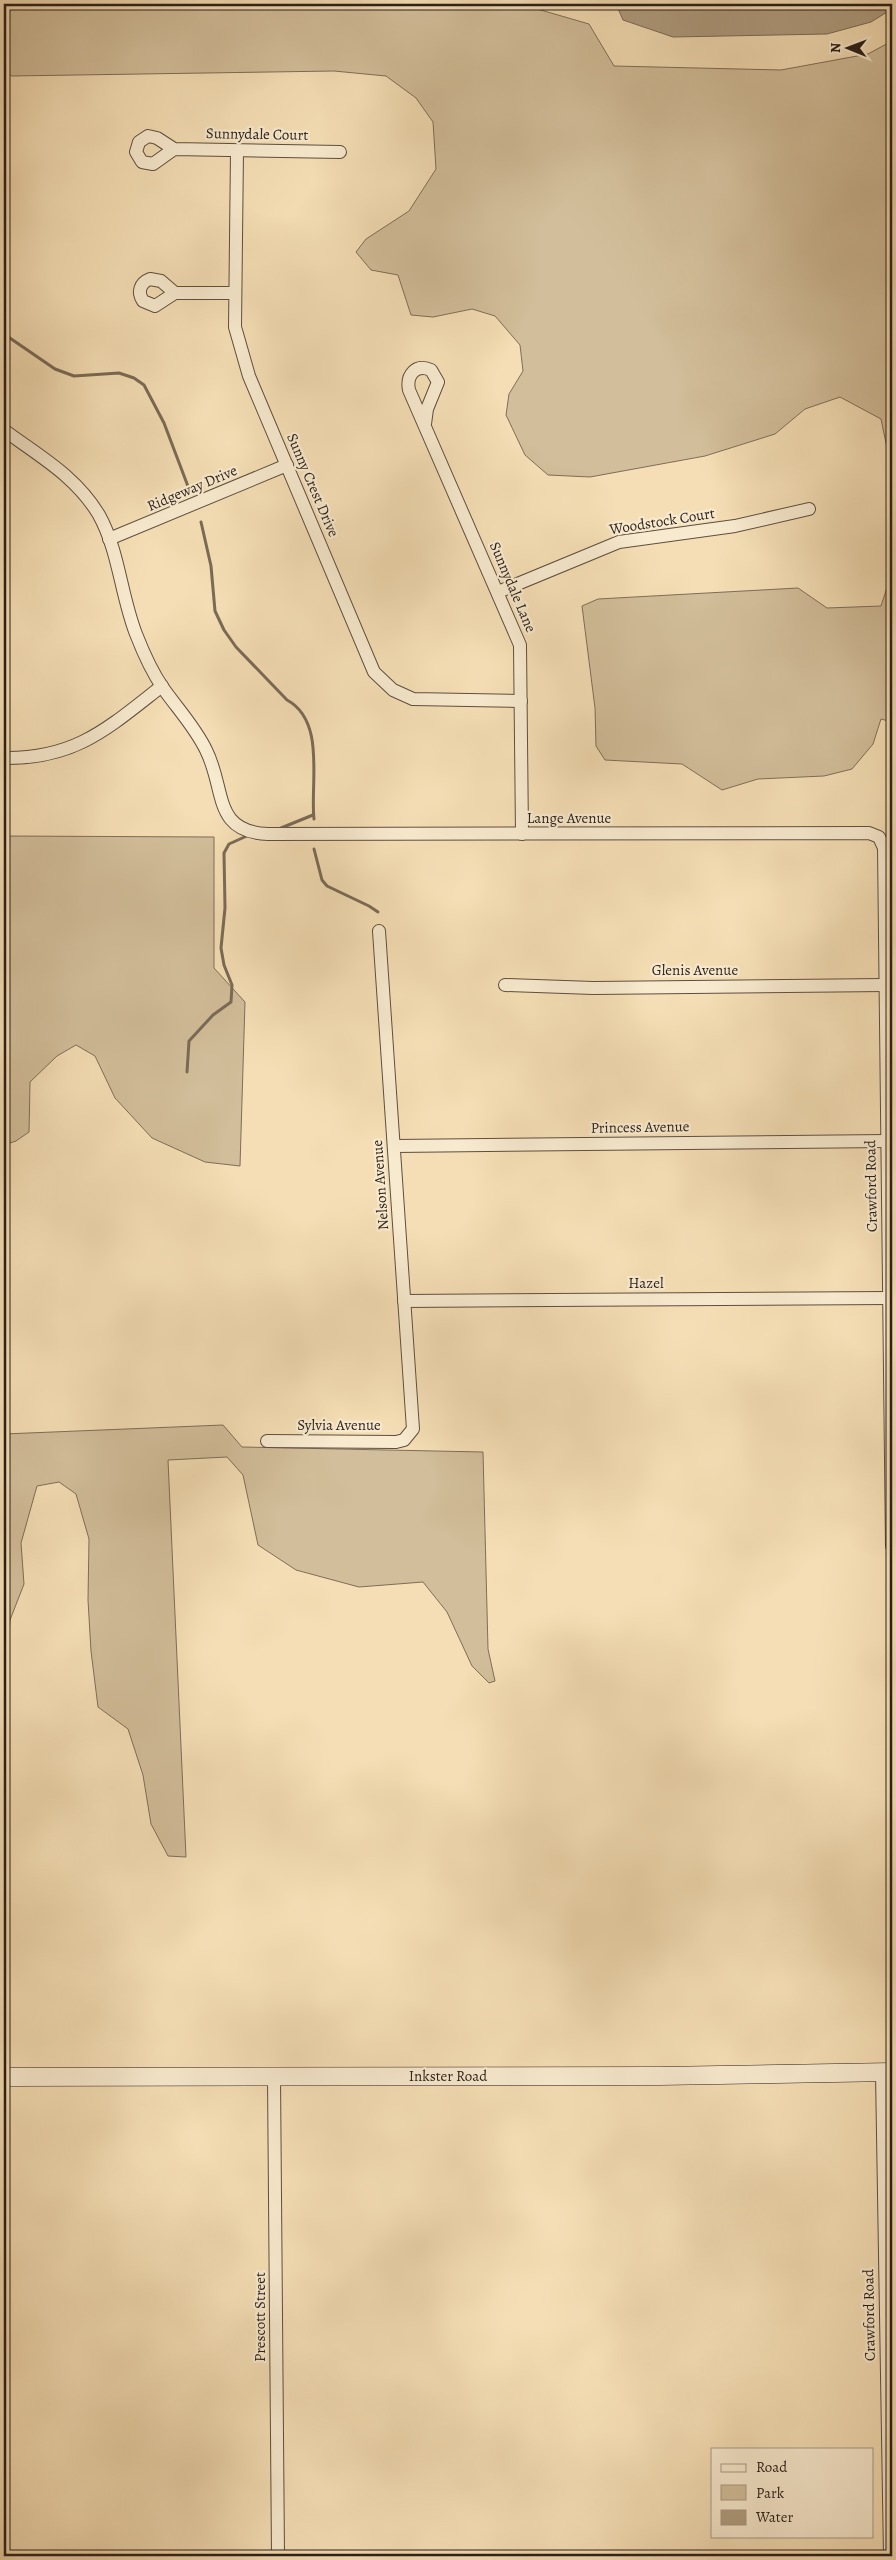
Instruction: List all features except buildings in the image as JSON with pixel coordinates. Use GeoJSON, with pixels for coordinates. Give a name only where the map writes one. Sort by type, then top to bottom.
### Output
{"type":"FeatureCollection","features":[{"type":"Feature","properties":{"kind":"street","name":"Sunnydale Court"},"geometry":{"type":"LineString","coordinates":[[174,150],[340,152]]}},
{"type":"Feature","properties":{"kind":"street","name":"Sunny Crest Drive"},"geometry":{"type":"LineString","coordinates":[[237,151],[235,327],[240,349],[372,667],[383,683],[402,696],[420,700],[522,701]]}},
{"type":"Feature","properties":{"kind":"street"},"geometry":{"type":"LineString","coordinates":[[175,292],[235,293]]}},
{"type":"Feature","properties":{"kind":"street","name":"Sunnydale Lane"},"geometry":{"type":"LineString","coordinates":[[425,424],[520,645],[522,834]]}},
{"type":"Feature","properties":{"kind":"street","name":"Lange Avenue"},"geometry":{"type":"LineString","coordinates":[[4,430],[66,474],[83,490],[100,517],[109,539],[136,634],[162,686],[204,744],[216,771],[228,817],[243,831],[268,834],[869,833]]}},
{"type":"Feature","properties":{"kind":"street","name":"Ridgeway Drive"},"geometry":{"type":"LineString","coordinates":[[109,539],[287,465]]}},
{"type":"Feature","properties":{"kind":"street","name":"Woodstock Court"},"geometry":{"type":"LineString","coordinates":[[498,592],[619,542],[735,526],[809,509]]}},
{"type":"Feature","properties":{"kind":"street"},"geometry":{"type":"LineString","coordinates":[[4,758],[44,756],[74,747],[94,737],[162,686]]}},
{"type":"Feature","properties":{"kind":"street","name":"Crawford Road"},"geometry":{"type":"LineString","coordinates":[[869,833],[879,837],[884,848],[888,903],[885,985],[892,1546]]}},
{"type":"Feature","properties":{"kind":"street","name":"Nelson Avenue"},"geometry":{"type":"LineString","coordinates":[[379,932],[414,1420],[409,1436]]}},
{"type":"Feature","properties":{"kind":"street","name":"Glenis Avenue"},"geometry":{"type":"LineString","coordinates":[[505,985],[593,988],[885,985]]}},
{"type":"Feature","properties":{"kind":"street","name":"Princess Avenue"},"geometry":{"type":"LineString","coordinates":[[395,1146],[886,1141]]}},
{"type":"Feature","properties":{"kind":"street","name":"Hazel"},"geometry":{"type":"LineString","coordinates":[[404,1301],[889,1298]]}},
{"type":"Feature","properties":{"kind":"street","name":"Sylvia Avenue"},"geometry":{"type":"LineString","coordinates":[[267,1441],[396,1442],[409,1436]]}},
{"type":"Feature","properties":{"kind":"street","name":"Crawford Road"},"geometry":{"type":"LineString","coordinates":[[887,2072],[890,2556]]}},
{"type":"Feature","properties":{"kind":"street","name":"Inkster Road"},"geometry":{"type":"LineString","coordinates":[[4,2077],[274,2077],[887,2072]]}},
{"type":"Feature","properties":{"kind":"street","name":"Prescott Street"},"geometry":{"type":"LineString","coordinates":[[274,2077],[278,2556]]}},
{"type":"Feature","properties":{"kind":"green space"},"geometry":{"type":"Polygon","coordinates":[[[9,4],[520,4],[589,24],[614,66],[781,70],[868,54],[892,41],[892,472],[881,419],[840,397],[805,409],[775,434],[705,456],[590,477],[548,475],[525,455],[506,415],[509,394],[523,371],[520,345],[495,316],[472,309],[433,317],[411,315],[398,275],[371,270],[356,252],[366,239],[409,211],[436,169],[433,122],[416,98],[386,76],[334,71],[12,76],[7,73],[9,4]]]}},
{"type":"Feature","properties":{"kind":"green space"},"geometry":{"type":"Polygon","coordinates":[[[892,572],[892,722],[881,719],[873,744],[852,769],[824,776],[758,779],[722,790],[682,764],[605,760],[596,746],[595,708],[582,606],[598,599],[798,588],[827,608],[881,606],[892,572]]]}},
{"type":"Feature","properties":{"kind":"green space"},"geometry":{"type":"Polygon","coordinates":[[[4,836],[214,837],[214,968],[245,1002],[240,1166],[205,1162],[152,1138],[115,1098],[95,1056],[76,1045],[57,1056],[30,1082],[29,1132],[16,1141],[4,1145],[4,836]]]}},
{"type":"Feature","properties":{"kind":"green space"},"geometry":{"type":"Polygon","coordinates":[[[223,1425],[242,1447],[483,1452],[488,1649],[495,1681],[489,1683],[472,1666],[447,1612],[423,1582],[359,1587],[296,1570],[258,1545],[243,1475],[227,1457],[168,1460],[186,1857],[168,1856],[151,1824],[143,1775],[128,1729],[98,1707],[91,1651],[88,1600],[89,1539],[76,1494],[59,1482],[37,1486],[21,1543],[24,1584],[10,1620],[6,1684],[4,1679],[4,1434],[223,1425]]]}},
{"type":"Feature","properties":{"kind":"water"},"geometry":{"type":"Polygon","coordinates":[[[616,4],[892,4],[892,9],[871,22],[827,34],[673,37],[623,20],[616,4]]]}},
{"type":"Feature","properties":{"kind":"waterway"},"geometry":{"type":"LineString","coordinates":[[4,334],[55,369],[74,376],[119,373],[134,378],[144,385],[164,423],[189,489]]}},
{"type":"Feature","properties":{"kind":"waterway"},"geometry":{"type":"LineString","coordinates":[[201,522],[211,566],[215,611],[224,630],[236,647],[299,710],[307,722],[312,737],[314,754],[314,819]]}},
{"type":"Feature","properties":{"kind":"waterway"},"geometry":{"type":"LineString","coordinates":[[281,828],[313,815]]}},
{"type":"Feature","properties":{"kind":"waterway"},"geometry":{"type":"LineString","coordinates":[[187,1072],[189,1041],[213,1015],[231,1002],[232,985],[224,965],[221,948],[225,908],[224,853],[229,844],[249,835]]}},
{"type":"Feature","properties":{"kind":"waterway"},"geometry":{"type":"LineString","coordinates":[[314,849],[322,880],[327,886],[378,912]]}}]}
